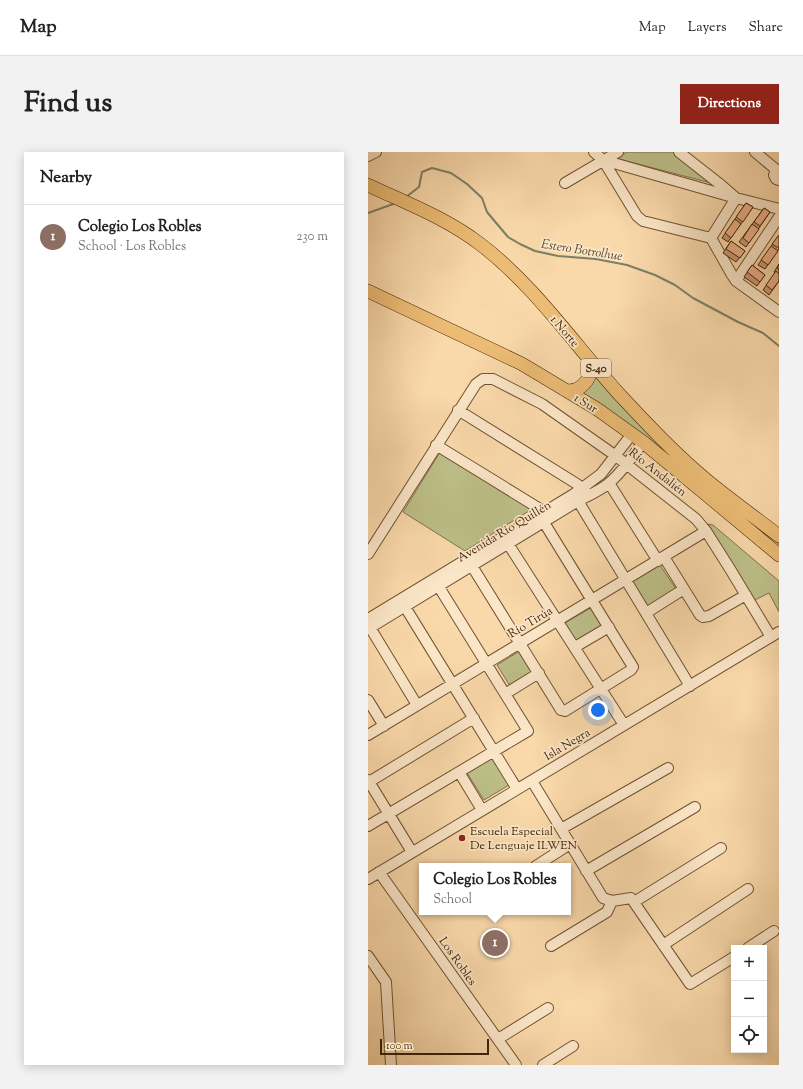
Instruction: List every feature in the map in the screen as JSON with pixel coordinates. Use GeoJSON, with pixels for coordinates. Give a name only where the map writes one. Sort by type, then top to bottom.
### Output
{"type":"FeatureCollection","features":[{"type":"Feature","properties":{"kind":"main road","name":"1 Norte"},"geometry":{"type":"LineString","coordinates":[[374,188],[430,213],[463,232],[503,263],[524,284],[654,431],[694,470],[779,536]]}},
{"type":"Feature","properties":{"kind":"main road","name":"1 Sur"},"geometry":{"type":"LineString","coordinates":[[368,291],[522,364],[597,410],[642,442],[779,556]]}},
{"type":"Feature","properties":{"kind":"main road"},"geometry":{"type":"LineString","coordinates":[[565,390],[572,390],[582,386],[585,383],[590,371],[589,359]]}},
{"type":"Feature","properties":{"kind":"street"},"geometry":{"type":"LineString","coordinates":[[368,156],[376,152]]}},
{"type":"Feature","properties":{"kind":"street"},"geometry":{"type":"LineString","coordinates":[[594,152],[603,160],[637,216],[643,221],[711,238],[736,280],[777,308]]}},
{"type":"Feature","properties":{"kind":"street"},"geometry":{"type":"LineString","coordinates":[[565,183],[618,152]]}},
{"type":"Feature","properties":{"kind":"street"},"geometry":{"type":"LineString","coordinates":[[679,152],[736,198]]}},
{"type":"Feature","properties":{"kind":"street"},"geometry":{"type":"LineString","coordinates":[[755,152],[777,171],[774,175],[776,179],[779,180]]}},
{"type":"Feature","properties":{"kind":"street"},"geometry":{"type":"LineString","coordinates":[[603,160],[779,209]]}},
{"type":"Feature","properties":{"kind":"street"},"geometry":{"type":"LineString","coordinates":[[711,238],[736,198]]}},
{"type":"Feature","properties":{"kind":"street"},"geometry":{"type":"LineString","coordinates":[[736,280],[779,217]]}},
{"type":"Feature","properties":{"kind":"street","name":"Río Andalién"},"geometry":{"type":"LineString","coordinates":[[458,410],[476,384],[483,379],[493,379],[542,404],[616,456],[696,518],[706,531],[746,595],[775,634]]}},
{"type":"Feature","properties":{"kind":"street"},"geometry":{"type":"LineString","coordinates":[[368,554],[458,410],[585,492]]}},
{"type":"Feature","properties":{"kind":"street","name":"Avenida Río Quillén"},"geometry":{"type":"LineString","coordinates":[[585,492],[616,456],[632,434]]}},
{"type":"Feature","properties":{"kind":"street","name":"Avenida Río Quillén"},"geometry":{"type":"LineString","coordinates":[[369,625],[436,582],[585,492],[609,483],[626,464],[642,442]]}},
{"type":"Feature","properties":{"kind":"street"},"geometry":{"type":"LineString","coordinates":[[436,445],[544,517],[633,667],[631,670],[565,711],[561,710],[470,562]]}},
{"type":"Feature","properties":{"kind":"street"},"geometry":{"type":"LineString","coordinates":[[609,483],[661,559],[684,589],[700,615],[703,617],[709,616],[746,595]]}},
{"type":"Feature","properties":{"kind":"street"},"geometry":{"type":"LineString","coordinates":[[576,498],[690,686]]}},
{"type":"Feature","properties":{"kind":"street","name":"Río Tirúa"},"geometry":{"type":"LineString","coordinates":[[368,735],[706,531]]}},
{"type":"Feature","properties":{"kind":"street"},"geometry":{"type":"LineString","coordinates":[[506,540],[624,725]]}},
{"type":"Feature","properties":{"kind":"street"},"geometry":{"type":"LineString","coordinates":[[368,826],[528,731],[436,582]]}},
{"type":"Feature","properties":{"kind":"street"},"geometry":{"type":"LineString","coordinates":[[646,613],[684,589]]}},
{"type":"Feature","properties":{"kind":"street"},"geometry":{"type":"LineString","coordinates":[[403,603],[517,789]]}},
{"type":"Feature","properties":{"kind":"street"},"geometry":{"type":"LineString","coordinates":[[369,625],[417,705]]}},
{"type":"Feature","properties":{"kind":"street"},"geometry":{"type":"LineString","coordinates":[[575,647],[609,627]]}},
{"type":"Feature","properties":{"kind":"street","name":"Isla Negra"},"geometry":{"type":"LineString","coordinates":[[368,879],[775,634]]}},
{"type":"Feature","properties":{"kind":"street"},"geometry":{"type":"LineString","coordinates":[[505,694],[538,673]]}},
{"type":"Feature","properties":{"kind":"street"},"geometry":{"type":"LineString","coordinates":[[368,700],[384,726]]}},
{"type":"Feature","properties":{"kind":"street"},"geometry":{"type":"LineString","coordinates":[[412,852],[368,781],[474,718]]}},
{"type":"Feature","properties":{"kind":"street"},"geometry":{"type":"LineString","coordinates":[[561,829],[668,768]]}},
{"type":"Feature","properties":{"kind":"street"},"geometry":{"type":"LineString","coordinates":[[459,772],[482,810]]}},
{"type":"Feature","properties":{"kind":"street"},"geometry":{"type":"LineString","coordinates":[[532,781],[603,898],[612,901],[631,898],[690,984],[731,959]]}},
{"type":"Feature","properties":{"kind":"street"},"geometry":{"type":"LineString","coordinates":[[586,871],[695,807]]}},
{"type":"Feature","properties":{"kind":"street"},"geometry":{"type":"LineString","coordinates":[[541,863],[570,844]]}},
{"type":"Feature","properties":{"kind":"street"},"geometry":{"type":"LineString","coordinates":[[634,902],[722,848]]}},
{"type":"Feature","properties":{"kind":"street","name":"Los Robles"},"geometry":{"type":"LineString","coordinates":[[379,872],[516,1065]]}},
{"type":"Feature","properties":{"kind":"street"},"geometry":{"type":"LineString","coordinates":[[663,945],[748,889]]}},
{"type":"Feature","properties":{"kind":"street"},"geometry":{"type":"LineString","coordinates":[[551,946],[607,912],[612,901]]}},
{"type":"Feature","properties":{"kind":"street"},"geometry":{"type":"LineString","coordinates":[[753,945],[774,931]]}},
{"type":"Feature","properties":{"kind":"street"},"geometry":{"type":"LineString","coordinates":[[368,956],[386,982],[392,1065]]}},
{"type":"Feature","properties":{"kind":"street"},"geometry":{"type":"LineString","coordinates":[[498,1039],[548,1008]]}},
{"type":"Feature","properties":{"kind":"street"},"geometry":{"type":"LineString","coordinates":[[543,1065],[572,1046]]}},
{"type":"Feature","properties":{"kind":"green space"},"geometry":{"type":"Polygon","coordinates":[[[627,152],[673,152],[711,183],[615,158],[627,152]]]}},
{"type":"Feature","properties":{"kind":"green space"},"geometry":{"type":"Polygon","coordinates":[[[594,373],[729,504],[779,544],[779,549],[578,394],[594,373]]]}},
{"type":"Feature","properties":{"kind":"green space"},"geometry":{"type":"Polygon","coordinates":[[[440,452],[532,509],[465,551],[403,512],[440,452]]]}},
{"type":"Feature","properties":{"kind":"green space"},"geometry":{"type":"Polygon","coordinates":[[[708,524],[713,525],[779,581],[779,612],[769,593],[755,600],[708,524]]]}},
{"type":"Feature","properties":{"kind":"green space"},"geometry":{"type":"Polygon","coordinates":[[[660,565],[676,589],[646,608],[630,583],[660,565]]]}},
{"type":"Feature","properties":{"kind":"green space"},"geometry":{"type":"Polygon","coordinates":[[[594,606],[605,625],[576,642],[563,624],[594,606]]]}},
{"type":"Feature","properties":{"kind":"green space"},"geometry":{"type":"Polygon","coordinates":[[[523,649],[536,670],[510,686],[497,665],[523,649]]]}},
{"type":"Feature","properties":{"kind":"green space"},"geometry":{"type":"Polygon","coordinates":[[[492,758],[509,785],[484,800],[467,773],[492,758]]]}},
{"type":"Feature","properties":{"kind":"building"},"geometry":{"type":"Polygon","coordinates":[[[746,203],[753,207],[743,222],[736,217],[746,203]]]}},
{"type":"Feature","properties":{"kind":"building"},"geometry":{"type":"Polygon","coordinates":[[[764,208],[770,212],[760,226],[754,222],[764,208]]]}},
{"type":"Feature","properties":{"kind":"building"},"geometry":{"type":"Polygon","coordinates":[[[735,219],[741,224],[731,238],[725,233],[735,219]]]}},
{"type":"Feature","properties":{"kind":"building"},"geometry":{"type":"Polygon","coordinates":[[[752,224],[759,229],[749,243],[743,238],[752,224]]]}},
{"type":"Feature","properties":{"kind":"building"},"geometry":{"type":"Polygon","coordinates":[[[779,235],[779,248],[772,244],[779,235]]]}},
{"type":"Feature","properties":{"kind":"building"},"geometry":{"type":"Polygon","coordinates":[[[731,241],[745,251],[740,258],[726,249],[731,241]]]}},
{"type":"Feature","properties":{"kind":"building"},"geometry":{"type":"Polygon","coordinates":[[[771,246],[778,251],[768,265],[761,260],[771,246]]]}},
{"type":"Feature","properties":{"kind":"building"},"geometry":{"type":"Polygon","coordinates":[[[752,265],[765,275],[760,282],[747,272],[752,265]]]}},
{"type":"Feature","properties":{"kind":"building"},"geometry":{"type":"Polygon","coordinates":[[[776,271],[779,274],[779,281],[772,290],[766,285],[776,271]]]}},
{"type":"Feature","properties":{"kind":"waterway","name":"Estero Botrolhue"},"geometry":{"type":"LineString","coordinates":[[406,197],[419,187],[422,172],[432,168],[451,173],[467,184],[482,198],[487,212],[508,237],[520,244],[535,251],[558,256],[596,259],[627,265],[655,275],[675,285],[693,298],[738,322],[763,333],[779,346]]}},
{"type":"Feature","properties":{"kind":"waterway","name":"Estero Botrolhue"},"geometry":{"type":"LineString","coordinates":[[368,213],[396,203]]}},
{"type":"Feature","properties":{"kind":"place","name":"Escuela Especial De Lenguaje ILWEN"},"geometry":{"type":"Point","coordinates":[462,838]}},
{"type":"Feature","properties":{"kind":"place","name":"Colegio Los Robles"},"geometry":{"type":"Point","coordinates":[495,943]}}]}
